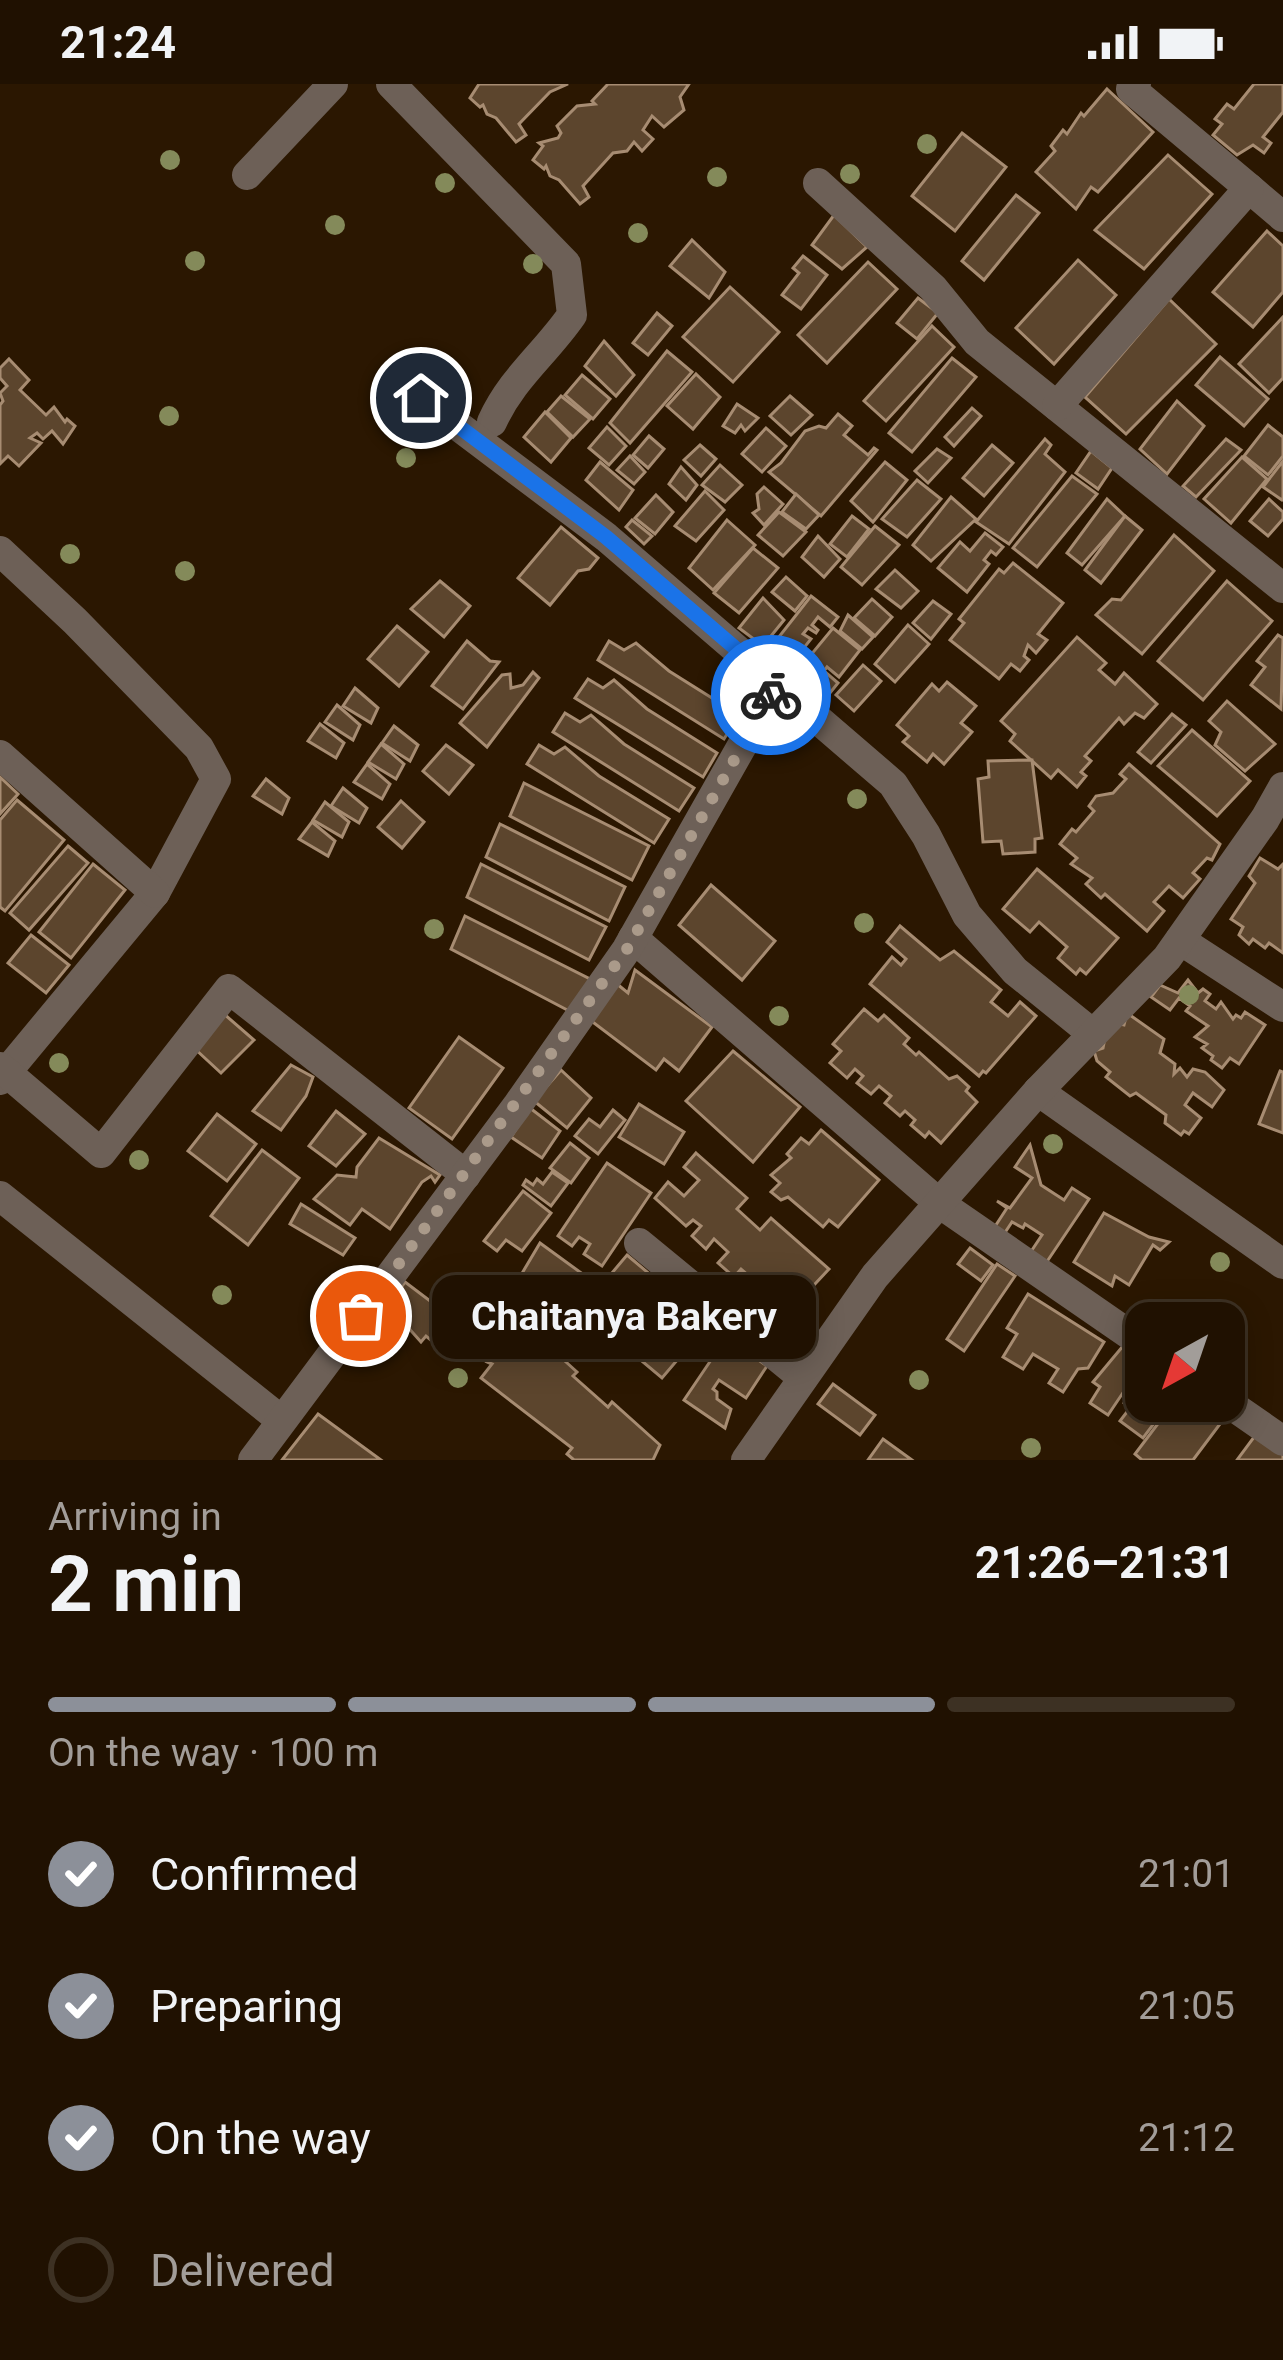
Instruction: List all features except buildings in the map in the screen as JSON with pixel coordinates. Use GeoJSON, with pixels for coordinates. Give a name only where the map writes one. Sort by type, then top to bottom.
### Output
{"type":"FeatureCollection","features":[{"type":"Feature","properties":{"kind":"street"},"geometry":{"type":"LineString","coordinates":[[247,175],[333,84]]}},
{"type":"Feature","properties":{"kind":"street"},"geometry":{"type":"LineString","coordinates":[[391,84],[566,264],[572,315],[553,342],[507,388],[492,422]]}},
{"type":"Feature","properties":{"kind":"street"},"geometry":{"type":"LineString","coordinates":[[1131,86],[1283,217]]}},
{"type":"Feature","properties":{"kind":"street"},"geometry":{"type":"LineString","coordinates":[[818,183],[933,288],[977,342],[1283,588]]}},
{"type":"Feature","properties":{"kind":"street"},"geometry":{"type":"LineString","coordinates":[[1057,406],[1249,188]]}},
{"type":"Feature","properties":{"kind":"street"},"geometry":{"type":"LineString","coordinates":[[421,398],[606,537],[892,784],[926,835],[967,915],[1015,971],[1094,1034]]}},
{"type":"Feature","properties":{"kind":"street"},"geometry":{"type":"LineString","coordinates":[[0,551],[199,748],[216,779],[155,893],[2,1073],[101,1153],[229,989],[466,1174]]}},
{"type":"Feature","properties":{"kind":"street"},"geometry":{"type":"LineString","coordinates":[[253,1460],[634,938],[777,684]]}},
{"type":"Feature","properties":{"kind":"street"},"geometry":{"type":"LineString","coordinates":[[0,754],[155,893]]}},
{"type":"Feature","properties":{"kind":"street"},"geometry":{"type":"LineString","coordinates":[[760,1455],[803,1378],[875,1276],[1038,1091],[1180,940],[1274,826],[1283,787]]}},
{"type":"Feature","properties":{"kind":"street"},"geometry":{"type":"LineString","coordinates":[[634,938],[939,1203],[1125,1331]]}},
{"type":"Feature","properties":{"kind":"street"},"geometry":{"type":"LineString","coordinates":[[1180,940],[1283,1007]]}},
{"type":"Feature","properties":{"kind":"street"},"geometry":{"type":"LineString","coordinates":[[1038,1091],[1283,1264]]}},
{"type":"Feature","properties":{"kind":"street"},"geometry":{"type":"LineString","coordinates":[[0,1196],[281,1420]]}},
{"type":"Feature","properties":{"kind":"street"},"geometry":{"type":"LineString","coordinates":[[638,1243],[803,1378]]}},
{"type":"Feature","properties":{"kind":"street"},"geometry":{"type":"LineString","coordinates":[[1245,1415],[1283,1441]]}},
{"type":"Feature","properties":{"kind":"way so far"},"geometry":{"type":"LineString","coordinates":[[361,1316],[627,949],[771,695]]}},
{"type":"Feature","properties":{"kind":"place","name":"Chaitanya Bakery"},"geometry":{"type":"Point","coordinates":[361,1316]}},
{"type":"Feature","properties":{"kind":"route"},"geometry":{"type":"LineString","coordinates":[[421,398],[606,537],[777,684],[771,695]]}}]}
